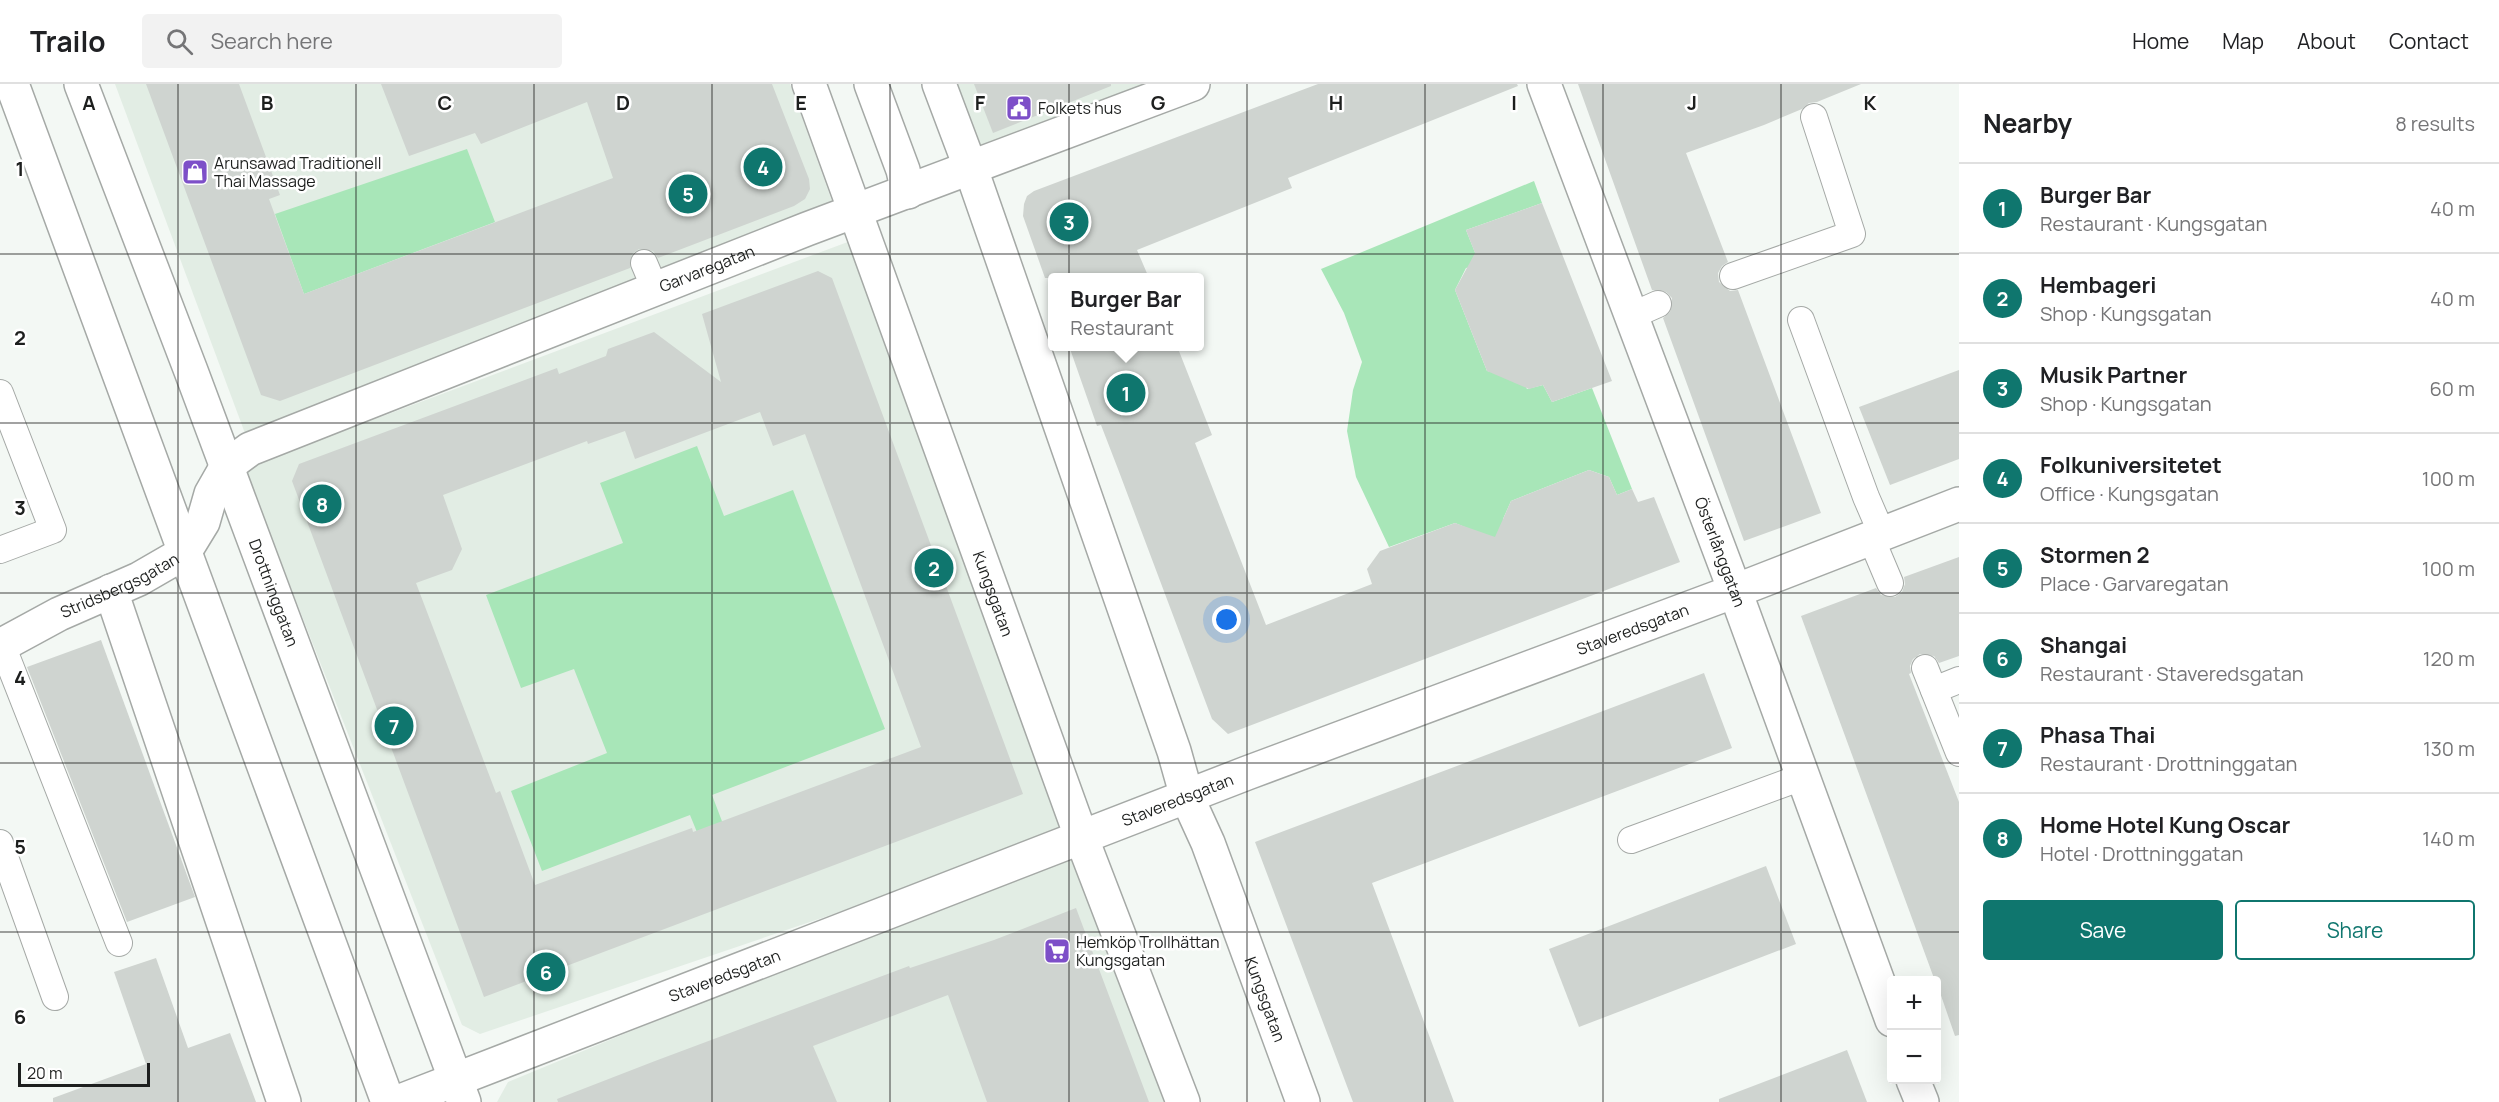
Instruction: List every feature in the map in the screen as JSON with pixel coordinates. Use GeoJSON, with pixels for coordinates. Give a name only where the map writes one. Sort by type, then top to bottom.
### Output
{"type":"FeatureCollection","features":[{"type":"Feature","properties":{"kind":"street"},"geometry":{"type":"LineString","coordinates":[[12,84],[388,1102]]}},
{"type":"Feature","properties":{"kind":"street","name":"Drottninggatan"},"geometry":{"type":"LineString","coordinates":[[81,84],[227,466],[460,1091]]}},
{"type":"Feature","properties":{"kind":"street","name":"Kungsgatan"},"geometry":{"type":"LineString","coordinates":[[809,84],[1082,839],[1183,1102]]}},
{"type":"Feature","properties":{"kind":"street"},"geometry":{"type":"LineString","coordinates":[[871,84],[903,170],[908,192]]}},
{"type":"Feature","properties":{"kind":"street","name":"Kungsgatan"},"geometry":{"type":"LineString","coordinates":[[939,84],[971,169],[1174,751],[1187,797],[1208,843],[1302,1102]]}},
{"type":"Feature","properties":{"kind":"street","name":"Garvaregatan"},"geometry":{"type":"LineString","coordinates":[[227,466],[250,448],[650,276],[908,192],[1193,84]]}},
{"type":"Feature","properties":{"kind":"street","name":"Österlånggatan"},"geometry":{"type":"LineString","coordinates":[[1544,84],[1644,310],[1735,591],[1887,1006]]}},
{"type":"Feature","properties":{"kind":"street","name":"Stridsbergsgatan"},"geometry":{"type":"LineString","coordinates":[[1,645],[184,553],[203,522],[211,494],[227,466]]}},
{"type":"Feature","properties":{"kind":"street","name":"Staveredsgatan"},"geometry":{"type":"LineString","coordinates":[[398,1102],[460,1091],[1187,797],[1735,591],[1959,504]]}},
{"type":"Feature","properties":{"kind":"street"},"geometry":{"type":"LineString","coordinates":[[111,591],[284,1102]]}},
{"type":"Feature","properties":{"kind":"street"},"geometry":{"type":"LineString","coordinates":[[1915,1084],[1922,1102]]}},
{"type":"Feature","properties":{"kind":"lane"},"geometry":{"type":"LineString","coordinates":[[1733,276],[1852,234],[1814,117]]}},
{"type":"Feature","properties":{"kind":"lane"},"geometry":{"type":"LineString","coordinates":[[1801,320],[1866,497],[1890,583]]}},
{"type":"Feature","properties":{"kind":"lane"},"geometry":{"type":"LineString","coordinates":[[0,393],[53,530],[0,550]]}},
{"type":"Feature","properties":{"kind":"lane"},"geometry":{"type":"LineString","coordinates":[[1,645],[119,943]]}},
{"type":"Feature","properties":{"kind":"lane"},"geometry":{"type":"LineString","coordinates":[[1959,680],[1929,679],[1959,753]]}},
{"type":"Feature","properties":{"kind":"lane"},"geometry":{"type":"LineString","coordinates":[[1631,840],[1802,777]]}},
{"type":"Feature","properties":{"kind":"lane"},"geometry":{"type":"LineString","coordinates":[[0,843],[55,997]]}},
{"type":"Feature","properties":{"kind":"shaded area"},"geometry":{"type":"Polygon","coordinates":[[[115,84],[790,84],[833,204],[246,436],[115,84]]]}},
{"type":"Feature","properties":{"kind":"shaded area"},"geometry":{"type":"Polygon","coordinates":[[[957,84],[1155,84],[982,151],[957,84]]]}},
{"type":"Feature","properties":{"kind":"shaded area"},"geometry":{"type":"Polygon","coordinates":[[[853,240],[1066,819],[1055,839],[480,1034],[462,1025],[244,468],[853,240]]]}},
{"type":"Feature","properties":{"kind":"shaded area"},"geometry":{"type":"Polygon","coordinates":[[[1062,853],[1079,854],[1178,1102],[497,1102],[508,1082],[1062,853]]]}},
{"type":"Feature","properties":{"kind":"green space"},"geometry":{"type":"Polygon","coordinates":[[[467,149],[495,222],[304,294],[275,214],[467,149]]]}},
{"type":"Feature","properties":{"kind":"green space"},"geometry":{"type":"Polygon","coordinates":[[[1534,181],[1542,203],[1466,230],[1480,265],[1466,268],[1455,290],[1487,371],[1521,377],[1527,389],[1543,385],[1552,402],[1592,388],[1632,489],[1617,495],[1609,477],[1589,470],[1511,501],[1503,519],[1510,538],[1501,542],[1455,523],[1389,547],[1356,477],[1347,431],[1353,390],[1362,362],[1344,313],[1321,269],[1534,181]]]}},
{"type":"Feature","properties":{"kind":"green space"},"geometry":{"type":"Polygon","coordinates":[[[697,446],[724,516],[793,490],[885,729],[712,795],[728,837],[703,847],[690,815],[542,871],[511,791],[607,753],[574,669],[521,688],[486,595],[623,543],[600,483],[697,446]]]}},
{"type":"Feature","properties":{"kind":"building"},"geometry":{"type":"Polygon","coordinates":[[[146,84],[239,84],[280,195],[269,199],[304,294],[613,178],[587,102],[481,144],[475,133],[409,156],[381,84],[772,84],[809,179],[810,189],[805,199],[794,206],[658,258],[653,251],[639,249],[632,254],[630,268],[280,401],[261,395],[146,84]]]}},
{"type":"Feature","properties":{"kind":"building","name":"Folkets hus"},"geometry":{"type":"Polygon","coordinates":[[[974,84],[1111,84],[1111,86],[993,133],[974,84]]]}},
{"type":"Feature","properties":{"kind":"building"},"geometry":{"type":"Polygon","coordinates":[[[1318,84],[1517,84],[1518,86],[1288,178],[1292,188],[1137,250],[1147,273],[1048,273],[1048,278],[1045,278],[1023,216],[1027,196],[1034,191],[1318,84]]]}},
{"type":"Feature","properties":{"kind":"building"},"geometry":{"type":"Polygon","coordinates":[[[1578,84],[1861,84],[1817,102],[1809,103],[1802,109],[1764,125],[1686,153],[1728,262],[1718,273],[1719,282],[1730,291],[1738,290],[1821,513],[1744,541],[1663,318],[1670,312],[1672,298],[1666,292],[1652,290],[1578,84]]]}},
{"type":"Feature","properties":{"kind":"building"},"geometry":{"type":"Polygon","coordinates":[[[1542,203],[1612,381],[1552,402],[1543,385],[1529,389],[1487,371],[1455,290],[1475,253],[1466,230],[1542,203]]]}},
{"type":"Feature","properties":{"kind":"building"},"geometry":{"type":"Polygon","coordinates":[[[818,271],[832,278],[1023,794],[484,997],[292,481],[299,464],[557,368],[559,374],[606,356],[608,349],[654,332],[721,382],[702,314],[818,271]],[[760,412],[635,459],[625,431],[588,444],[587,441],[443,495],[462,549],[452,570],[416,583],[496,793],[500,791],[535,885],[692,828],[693,832],[921,747],[805,434],[773,446],[760,412]]]}},
{"type":"Feature","properties":{"kind":"building"},"geometry":{"type":"Polygon","coordinates":[[[1071,351],[1179,351],[1212,435],[1195,443],[1266,625],[1372,584],[1367,569],[1380,551],[1455,523],[1495,537],[1511,501],[1589,470],[1609,477],[1617,495],[1632,489],[1638,502],[1654,497],[1680,562],[1228,734],[1212,719],[1101,425],[1097,426],[1071,351]]]}},
{"type":"Feature","properties":{"kind":"building"},"geometry":{"type":"Polygon","coordinates":[[[1959,370],[1959,459],[1890,485],[1859,407],[1959,370]]]}},
{"type":"Feature","properties":{"kind":"building"},"geometry":{"type":"Polygon","coordinates":[[[1959,557],[1959,656],[1939,663],[1934,656],[1920,654],[1913,659],[1909,674],[1959,802],[1959,1035],[1955,1036],[1941,995],[1941,976],[1933,976],[1801,616],[1876,588],[1881,595],[1895,597],[1902,592],[1905,584],[1904,577],[1959,557]]]}},
{"type":"Feature","properties":{"kind":"building"},"geometry":{"type":"Polygon","coordinates":[[[101,640],[195,897],[127,922],[27,667],[101,640]]]}},
{"type":"Feature","properties":{"kind":"building"},"geometry":{"type":"Polygon","coordinates":[[[1704,673],[1732,748],[1372,883],[1454,1102],[1353,1102],[1255,842],[1704,673]]]}},
{"type":"Feature","properties":{"kind":"building"},"geometry":{"type":"Polygon","coordinates":[[[1766,866],[1796,944],[1579,1027],[1549,949],[1766,866]]]}},
{"type":"Feature","properties":{"kind":"building"},"geometry":{"type":"Polygon","coordinates":[[[1076,908],[1149,1102],[987,1102],[948,995],[813,1046],[837,1102],[558,1102],[557,1099],[655,1061],[909,966],[910,968],[994,940],[1076,908]]]}},
{"type":"Feature","properties":{"kind":"building"},"geometry":{"type":"Polygon","coordinates":[[[156,958],[188,1048],[230,1033],[256,1102],[53,1102],[53,1098],[146,1064],[114,972],[156,958]]]}},
{"type":"Feature","properties":{"kind":"building"},"geometry":{"type":"Polygon","coordinates":[[[1847,1050],[1867,1102],[1719,1102],[1719,1099],[1847,1050]]]}},
{"type":"Feature","properties":{"kind":"place","name":"Folkets hus"},"geometry":{"type":"Point","coordinates":[1019,108]}},
{"type":"Feature","properties":{"kind":"place","name":"Folkuniversitetet"},"geometry":{"type":"Point","coordinates":[763,167]}},
{"type":"Feature","properties":{"kind":"place","name":"Arunsawad Traditionell Thai Massage"},"geometry":{"type":"Point","coordinates":[195,172]}},
{"type":"Feature","properties":{"kind":"place","name":"Stormen 2"},"geometry":{"type":"Point","coordinates":[688,194]}},
{"type":"Feature","properties":{"kind":"place","name":"Musik Partner"},"geometry":{"type":"Point","coordinates":[1069,222]}},
{"type":"Feature","properties":{"kind":"place","name":"Burger Bar"},"geometry":{"type":"Point","coordinates":[1126,393]}},
{"type":"Feature","properties":{"kind":"place","name":"Home Hotel Kung Oscar"},"geometry":{"type":"Point","coordinates":[322,504]}},
{"type":"Feature","properties":{"kind":"place","name":"Hembageri"},"geometry":{"type":"Point","coordinates":[934,568]}},
{"type":"Feature","properties":{"kind":"place","name":"Phasa Thai"},"geometry":{"type":"Point","coordinates":[394,726]}},
{"type":"Feature","properties":{"kind":"place","name":"Hemköp Trollhättan Kungsgatan"},"geometry":{"type":"Point","coordinates":[1057,951]}},
{"type":"Feature","properties":{"kind":"place","name":"Shangai"},"geometry":{"type":"Point","coordinates":[546,972]}}]}
